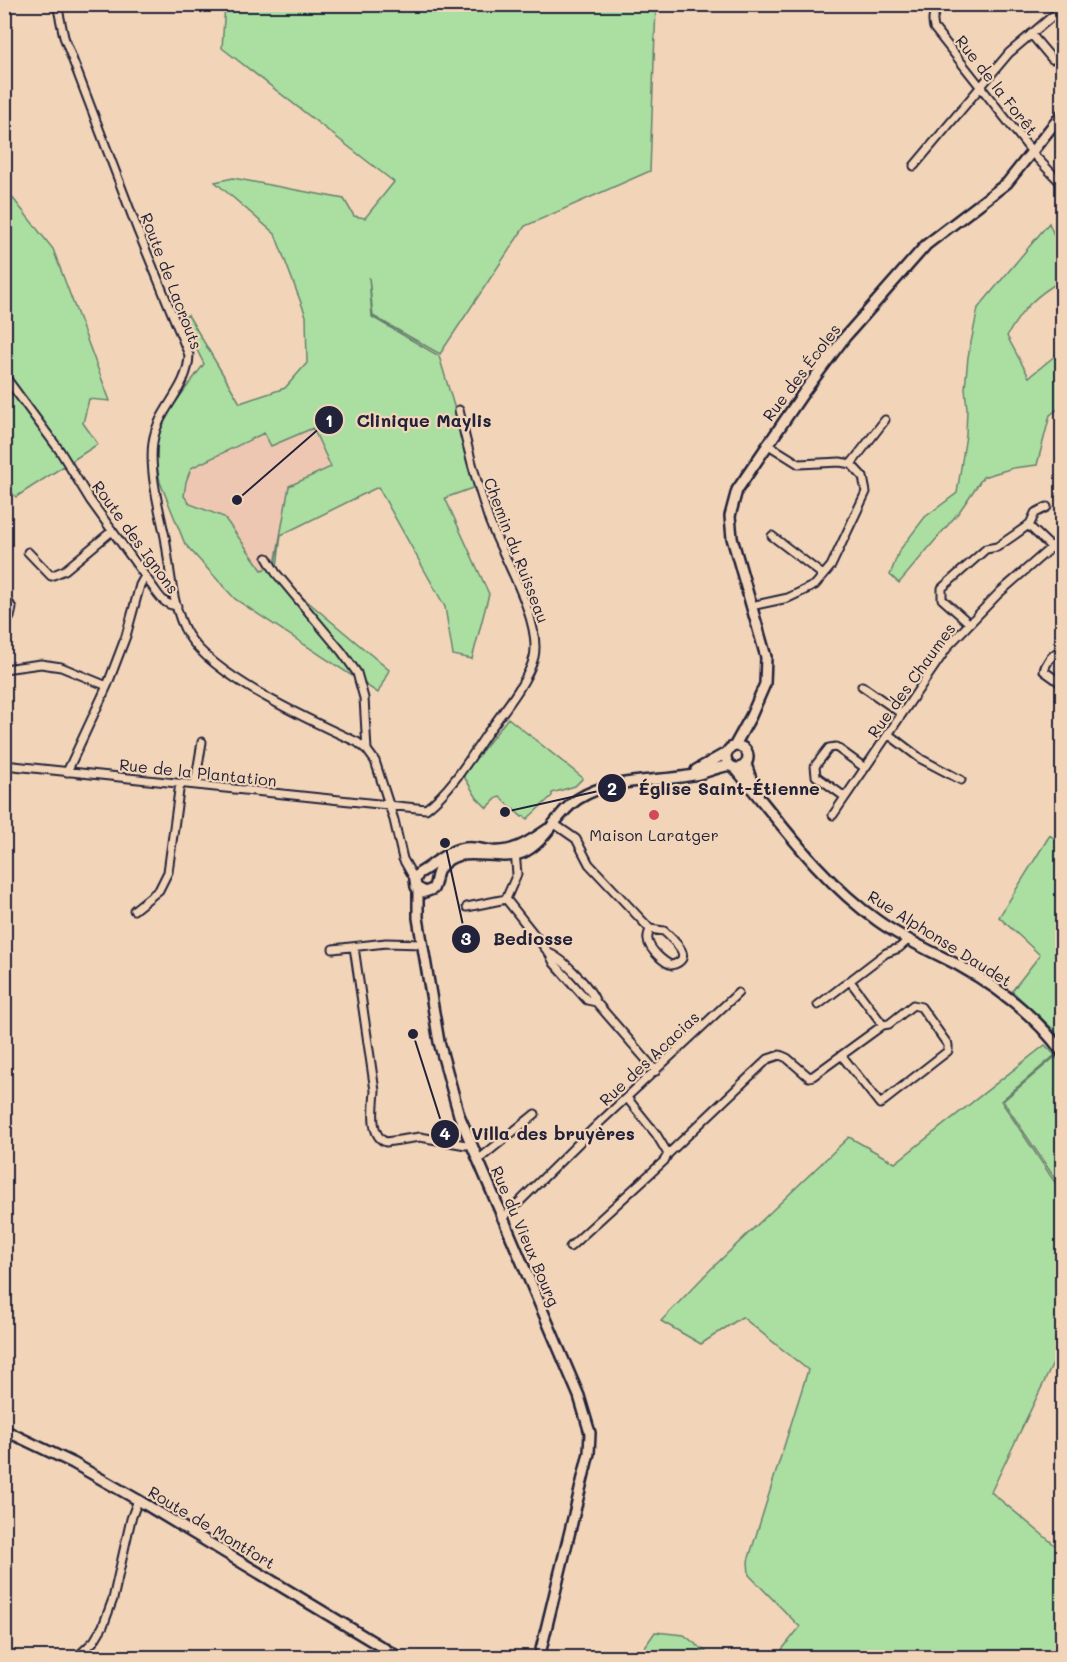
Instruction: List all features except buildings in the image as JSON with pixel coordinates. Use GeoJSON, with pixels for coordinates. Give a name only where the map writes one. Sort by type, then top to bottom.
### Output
{"type":"FeatureCollection","features":[{"type":"Feature","properties":{"kind":"street","name":"Route de Lacrouts"},"geometry":{"type":"LineString","coordinates":[[57,4],[64,37],[138,231],[189,355],[189,368],[185,380],[160,418],[154,431],[152,450],[158,501],[177,606]]}},
{"type":"Feature","properties":{"kind":"street","name":"Rue de la Forêt"},"geometry":{"type":"LineString","coordinates":[[943,4],[934,12],[932,20],[934,27],[1032,152],[1062,184]]}},
{"type":"Feature","properties":{"kind":"street"},"geometry":{"type":"LineString","coordinates":[[914,166],[1010,53],[1062,8]]}},
{"type":"Feature","properties":{"kind":"street"},"geometry":{"type":"LineString","coordinates":[[1031,34],[1052,59]]}},
{"type":"Feature","properties":{"kind":"street","name":"Rue des Écoles"},"geometry":{"type":"LineString","coordinates":[[735,745],[765,684],[766,657],[732,538],[730,516],[737,490],[767,444],[845,337],[926,245],[947,227],[996,193],[1017,172],[1062,114]]}},
{"type":"Feature","properties":{"kind":"street","name":"Route des Ignons"},"geometry":{"type":"LineString","coordinates":[[4,375],[60,451],[90,500],[163,601],[177,606],[188,635],[209,658],[263,695],[357,742],[367,750]]}},
{"type":"Feature","properties":{"kind":"street","name":"Chemin du Ruisseau"},"geometry":{"type":"LineString","coordinates":[[388,805],[426,809],[437,801],[522,683],[534,657],[534,632],[490,522],[470,459],[459,410]]}},
{"type":"Feature","properties":{"kind":"street"},"geometry":{"type":"LineString","coordinates":[[851,464],[885,420]]}},
{"type":"Feature","properties":{"kind":"street"},"geometry":{"type":"LineString","coordinates":[[751,606],[788,598],[815,585],[831,566],[867,492],[863,477],[851,464],[840,462],[799,464],[767,444]]}},
{"type":"Feature","properties":{"kind":"street"},"geometry":{"type":"LineString","coordinates":[[969,623],[942,599],[942,588],[986,549],[997,547],[1028,525],[1035,513],[1047,507]]}},
{"type":"Feature","properties":{"kind":"street"},"geometry":{"type":"LineString","coordinates":[[1028,525],[1051,547]]}},
{"type":"Feature","properties":{"kind":"street"},"geometry":{"type":"LineString","coordinates":[[28,552],[51,576],[65,570],[112,531]]}},
{"type":"Feature","properties":{"kind":"street"},"geometry":{"type":"LineString","coordinates":[[772,536],[823,574]]}},
{"type":"Feature","properties":{"kind":"street","name":"Rue des Chaumes"},"geometry":{"type":"LineString","coordinates":[[833,815],[949,645],[999,593],[1062,538]]}},
{"type":"Feature","properties":{"kind":"street"},"geometry":{"type":"LineString","coordinates":[[267,558],[276,573],[357,673],[364,698],[367,750],[375,761],[403,859],[421,881],[435,887],[435,878],[443,865],[459,855],[497,857],[515,852],[551,826],[571,804],[600,789],[641,780],[683,776],[741,767],[746,764],[748,754],[745,748],[735,745],[726,753],[683,776]]}},
{"type":"Feature","properties":{"kind":"street"},"geometry":{"type":"LineString","coordinates":[[67,772],[107,686],[145,576]]}},
{"type":"Feature","properties":{"kind":"street"},"geometry":{"type":"LineString","coordinates":[[4,596],[12,608],[4,623]]}},
{"type":"Feature","properties":{"kind":"street"},"geometry":{"type":"LineString","coordinates":[[1061,680],[1044,671],[1054,654],[1058,652],[1062,656]]}},
{"type":"Feature","properties":{"kind":"street"},"geometry":{"type":"LineString","coordinates":[[4,669],[41,664],[61,667],[107,686]]}},
{"type":"Feature","properties":{"kind":"street"},"geometry":{"type":"LineString","coordinates":[[862,686],[902,714]]}},
{"type":"Feature","properties":{"kind":"street","name":"Rue des Écoles"},"geometry":{"type":"LineString","coordinates":[[745,748],[751,716]]}},
{"type":"Feature","properties":{"kind":"street"},"geometry":{"type":"LineString","coordinates":[[888,734],[921,759],[962,780]]}},
{"type":"Feature","properties":{"kind":"street"},"geometry":{"type":"LineString","coordinates":[[195,784],[202,741]]}},
{"type":"Feature","properties":{"kind":"street"},"geometry":{"type":"LineString","coordinates":[[845,797],[816,776],[815,766],[829,748],[836,747],[865,768]]}},
{"type":"Feature","properties":{"kind":"street"},"geometry":{"type":"LineString","coordinates":[[726,753],[726,761],[732,767]]}},
{"type":"Feature","properties":{"kind":"street","name":"Rue Alphonse Daudet"},"geometry":{"type":"LineString","coordinates":[[746,764],[756,794]]}},
{"type":"Feature","properties":{"kind":"street","name":"Rue de la Plantation"},"geometry":{"type":"LineString","coordinates":[[4,765],[388,805]]}},
{"type":"Feature","properties":{"kind":"street","name":"Rue Alphonse Daudet"},"geometry":{"type":"LineString","coordinates":[[732,767],[832,883],[880,922],[1000,991],[1037,1022],[1062,1052]]}},
{"type":"Feature","properties":{"kind":"street"},"geometry":{"type":"LineString","coordinates":[[134,910],[159,890],[168,872],[180,783]]}},
{"type":"Feature","properties":{"kind":"street"},"geometry":{"type":"LineString","coordinates":[[551,826],[576,839],[589,864],[650,929],[664,931],[682,950],[683,957],[680,963],[672,965],[666,963],[650,945],[648,940],[650,929]]}},
{"type":"Feature","properties":{"kind":"street"},"geometry":{"type":"LineString","coordinates":[[421,881],[438,860],[459,849],[515,852]]}},
{"type":"Feature","properties":{"kind":"street"},"geometry":{"type":"LineString","coordinates":[[506,899],[517,874],[515,852]]}},
{"type":"Feature","properties":{"kind":"street"},"geometry":{"type":"LineString","coordinates":[[421,881],[432,873],[435,878]]}},
{"type":"Feature","properties":{"kind":"street","name":"Rue du Vieux Bourg"},"geometry":{"type":"LineString","coordinates":[[421,881],[418,918],[422,944],[439,1042],[459,1114],[579,1396],[590,1433],[589,1453],[539,1658]]}},
{"type":"Feature","properties":{"kind":"street"},"geometry":{"type":"LineString","coordinates":[[467,907],[506,899]]}},
{"type":"Feature","properties":{"kind":"street"},"geometry":{"type":"LineString","coordinates":[[506,899],[549,953],[554,963],[587,1000],[596,1002],[657,1071]]}},
{"type":"Feature","properties":{"kind":"street"},"geometry":{"type":"LineString","coordinates":[[818,1005],[886,953],[899,948],[908,940]]}},
{"type":"Feature","properties":{"kind":"street"},"geometry":{"type":"LineString","coordinates":[[333,949],[386,944],[422,944]]}},
{"type":"Feature","properties":{"kind":"street"},"geometry":{"type":"LineString","coordinates":[[354,947],[375,1091],[373,1107],[377,1135],[386,1142],[420,1137],[471,1144]]}},
{"type":"Feature","properties":{"kind":"street"},"geometry":{"type":"LineString","coordinates":[[850,981],[883,1025]]}},
{"type":"Feature","properties":{"kind":"street","name":"Rue des Acacias"},"geometry":{"type":"LineString","coordinates":[[502,1219],[738,993]]}},
{"type":"Feature","properties":{"kind":"street"},"geometry":{"type":"LineString","coordinates":[[570,1247],[664,1161],[668,1154],[768,1059],[780,1055],[787,1058],[809,1077],[813,1076],[913,1005],[921,1007],[948,1046],[948,1052],[880,1104],[842,1056]]}},
{"type":"Feature","properties":{"kind":"street"},"geometry":{"type":"LineString","coordinates":[[627,1098],[656,1134],[668,1154]]}},
{"type":"Feature","properties":{"kind":"street"},"geometry":{"type":"LineString","coordinates":[[478,1160],[535,1114]]}},
{"type":"Feature","properties":{"kind":"street","name":"Route de Montfort"},"geometry":{"type":"LineString","coordinates":[[4,1430],[54,1453],[138,1500],[400,1658]]}},
{"type":"Feature","properties":{"kind":"street"},"geometry":{"type":"LineString","coordinates":[[76,1658],[94,1641],[103,1626],[113,1599],[130,1519],[138,1500]]}},
{"type":"Feature","properties":{"kind":"shaded area"},"geometry":{"type":"Polygon","coordinates":[[[312,427],[331,467],[290,486],[275,565],[262,570],[224,517],[190,504],[184,495],[191,468],[265,433],[271,446],[312,427]]]}},
{"type":"Feature","properties":{"kind":"green space"},"geometry":{"type":"Polygon","coordinates":[[[225,5],[656,5],[650,171],[525,226],[440,354],[373,316],[369,277],[372,317],[439,356],[478,486],[445,498],[489,594],[472,659],[453,655],[445,607],[378,487],[281,535],[276,575],[389,670],[378,693],[235,599],[185,544],[160,482],[154,450],[163,419],[204,364],[181,318],[188,315],[240,403],[285,388],[307,363],[306,316],[275,234],[215,182],[233,178],[344,199],[354,216],[365,218],[394,182],[222,48],[225,5]],[[313,428],[271,446],[264,433],[191,468],[184,496],[190,504],[224,517],[262,570],[275,565],[289,486],[331,467],[313,428]]]}},
{"type":"Feature","properties":{"kind":"green space"},"geometry":{"type":"Polygon","coordinates":[[[4,187],[53,249],[110,401],[89,399],[83,423],[98,444],[16,497],[4,484],[4,187]]]}},
{"type":"Feature","properties":{"kind":"green space"},"geometry":{"type":"Polygon","coordinates":[[[1049,223],[1062,255],[1062,280],[1030,304],[1007,336],[1029,377],[1062,350],[1062,406],[1050,415],[1037,465],[1013,468],[983,477],[959,512],[899,583],[890,575],[899,551],[925,517],[957,493],[966,435],[965,388],[968,357],[978,308],[1049,223]]]}},
{"type":"Feature","properties":{"kind":"green space"},"geometry":{"type":"Polygon","coordinates":[[[508,718],[583,778],[575,786],[552,793],[552,796],[527,819],[500,797],[487,808],[477,798],[463,775],[508,718]]]}},
{"type":"Feature","properties":{"kind":"green space"},"geometry":{"type":"Polygon","coordinates":[[[1050,835],[1062,846],[1062,1048],[1052,1028],[1012,991],[1040,955],[999,917],[1050,835]]]}},
{"type":"Feature","properties":{"kind":"green space"},"geometry":{"type":"Polygon","coordinates":[[[1045,1045],[1055,1055],[1001,1101],[1062,1193],[1062,1345],[991,1492],[1062,1551],[1062,1657],[776,1657],[800,1627],[749,1575],[748,1561],[808,1370],[742,1317],[701,1344],[661,1321],[710,1270],[849,1137],[895,1163],[1045,1045]]]}},
{"type":"Feature","properties":{"kind":"green space"},"geometry":{"type":"Polygon","coordinates":[[[1056,1056],[1062,1066],[1062,1189],[1003,1101],[1056,1056]]]}},
{"type":"Feature","properties":{"kind":"green space"},"geometry":{"type":"Polygon","coordinates":[[[655,1632],[684,1635],[712,1657],[638,1657],[655,1632]]]}},
{"type":"Feature","properties":{"kind":"place","name":"Clinique Maylis"},"geometry":{"type":"Point","coordinates":[237,500]}},
{"type":"Feature","properties":{"kind":"place","name":"Église Saint-Étienne"},"geometry":{"type":"Point","coordinates":[505,812]}},
{"type":"Feature","properties":{"kind":"place","name":"Maison Laratger"},"geometry":{"type":"Point","coordinates":[654,815]}},
{"type":"Feature","properties":{"kind":"place","name":"Bediosse"},"geometry":{"type":"Point","coordinates":[445,843]}},
{"type":"Feature","properties":{"kind":"place","name":"Villa des bruyères"},"geometry":{"type":"Point","coordinates":[413,1034]}}]}
